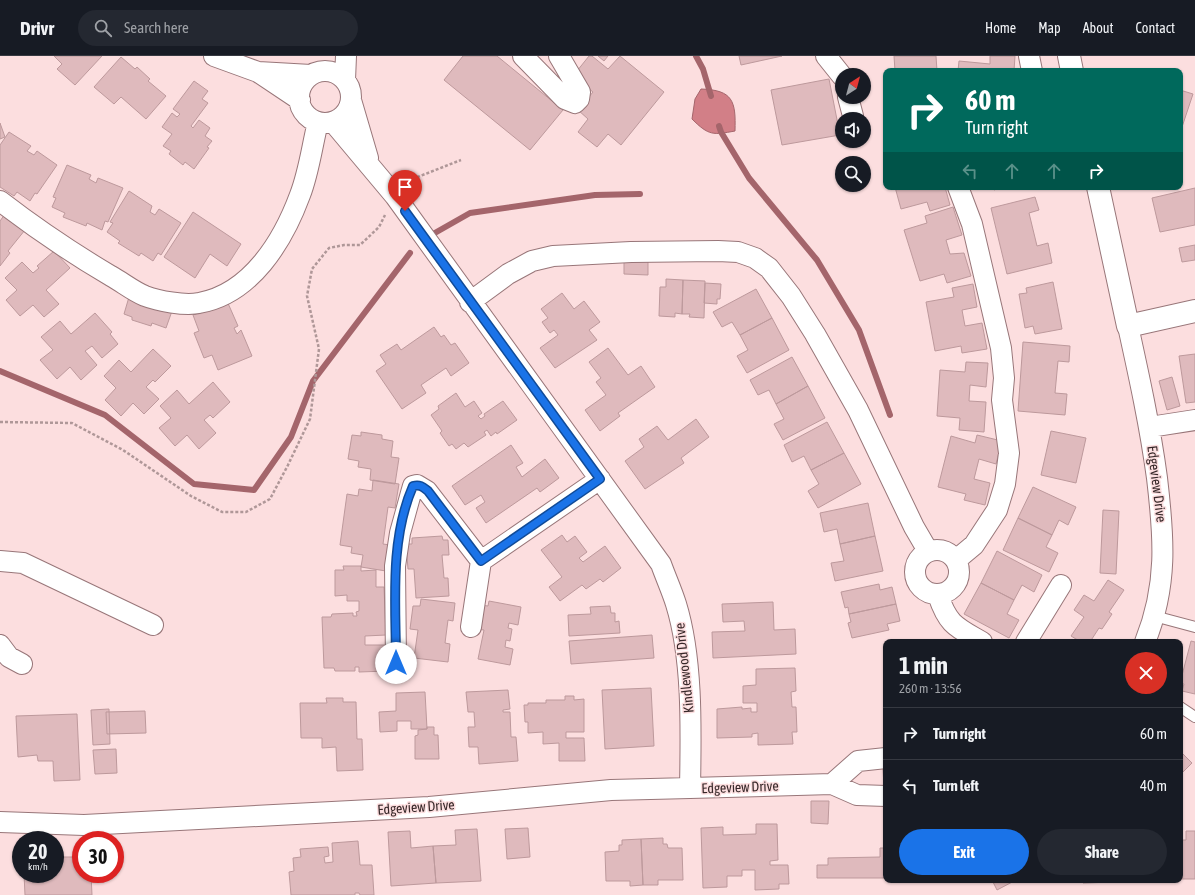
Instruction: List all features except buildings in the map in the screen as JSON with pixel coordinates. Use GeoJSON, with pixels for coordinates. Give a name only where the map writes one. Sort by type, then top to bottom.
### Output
{"type":"FeatureCollection","features":[{"type":"Feature","properties":{"kind":"street"},"geometry":{"type":"LineString","coordinates":[[214,56],[258,72],[300,100]]}},
{"type":"Feature","properties":{"kind":"street"},"geometry":{"type":"LineString","coordinates":[[345,80],[346,56]]}},
{"type":"Feature","properties":{"kind":"street"},"geometry":{"type":"LineString","coordinates":[[523,56],[565,99],[575,103],[580,99],[580,92],[559,56]]}},
{"type":"Feature","properties":{"kind":"street"},"geometry":{"type":"LineString","coordinates":[[826,56],[836,68]]}},
{"type":"Feature","properties":{"kind":"street"},"geometry":{"type":"LineString","coordinates":[[1029,56],[1031,68]]}},
{"type":"Feature","properties":{"kind":"street"},"geometry":{"type":"LineString","coordinates":[[1069,56],[1071,68]]}},
{"type":"Feature","properties":{"kind":"street"},"geometry":{"type":"LineString","coordinates":[[258,72],[319,68],[332,72],[345,80],[349,86],[351,100],[345,114],[325,122],[306,114],[300,100],[302,86],[319,68]]}},
{"type":"Feature","properties":{"kind":"street","name":"Kindlewood Drive"},"geometry":{"type":"LineString","coordinates":[[351,100],[370,166]]}},
{"type":"Feature","properties":{"kind":"street"},"geometry":{"type":"LineString","coordinates":[[0,201],[28,223],[83,259],[145,296],[174,302],[198,303],[230,292],[258,271],[282,234],[300,194],[325,122]]}},
{"type":"Feature","properties":{"kind":"street","name":"Kindlewood Drive"},"geometry":{"type":"LineString","coordinates":[[325,122],[370,166],[394,196],[661,564],[676,605],[685,649],[691,738],[690,788]]}},
{"type":"Feature","properties":{"kind":"street"},"geometry":{"type":"LineString","coordinates":[[956,560],[974,545],[997,510],[1005,484],[1009,453],[1002,400],[1004,378],[1001,348],[972,224],[959,190]]}},
{"type":"Feature","properties":{"kind":"street"},"geometry":{"type":"LineString","coordinates":[[1099,190],[1128,326],[1195,311]]}},
{"type":"Feature","properties":{"kind":"street"},"geometry":{"type":"LineString","coordinates":[[470,302],[520,267],[532,261],[553,256],[631,252],[718,251],[738,252],[756,258],[770,268],[791,296],[815,334],[858,410],[914,527],[928,551]]}},
{"type":"Feature","properties":{"kind":"street","name":"Edgeview Drive"},"geometry":{"type":"LineString","coordinates":[[1128,326],[1150,427],[1163,537],[1160,584],[1154,616],[1146,639]]}},
{"type":"Feature","properties":{"kind":"street"},"geometry":{"type":"LineString","coordinates":[[1150,427],[1195,420]]}},
{"type":"Feature","properties":{"kind":"street"},"geometry":{"type":"LineString","coordinates":[[481,561],[600,479]]}},
{"type":"Feature","properties":{"kind":"street"},"geometry":{"type":"LineString","coordinates":[[396,663],[395,566],[400,533],[413,486],[422,486],[428,491],[481,561],[471,627]]}},
{"type":"Feature","properties":{"kind":"street"},"geometry":{"type":"LineString","coordinates":[[940,550],[946,552],[956,560],[959,575],[952,589],[938,594],[923,590],[915,577],[917,562],[928,551],[940,550]]}},
{"type":"Feature","properties":{"kind":"street"},"geometry":{"type":"LineString","coordinates":[[0,561],[23,563],[153,625]]}},
{"type":"Feature","properties":{"kind":"street"},"geometry":{"type":"LineString","coordinates":[[1028,639],[1061,585]]}},
{"type":"Feature","properties":{"kind":"street"},"geometry":{"type":"LineString","coordinates":[[938,594],[944,613],[953,625],[977,639]]}},
{"type":"Feature","properties":{"kind":"street"},"geometry":{"type":"LineString","coordinates":[[0,645],[9,657],[22,664]]}},
{"type":"Feature","properties":{"kind":"street"},"geometry":{"type":"LineString","coordinates":[[832,784],[858,761],[883,758]]}},
{"type":"Feature","properties":{"kind":"street","name":"Edgeview Drive"},"geometry":{"type":"LineString","coordinates":[[0,822],[84,825],[429,807],[611,790],[832,784],[856,795],[883,796]]}},
{"type":"Feature","properties":{"kind":"lane"},"geometry":{"type":"LineString","coordinates":[[1154,616],[1195,627]]}},
{"type":"Feature","properties":{"kind":"lane"},"geometry":{"type":"LineString","coordinates":[[1183,709],[1195,717]]}},
{"type":"Feature","properties":{"kind":"path"},"geometry":{"type":"LineString","coordinates":[[0,422],[72,423],[123,450],[191,496],[222,512],[246,512],[270,499],[310,419],[319,349],[307,296],[312,269],[329,248],[344,245],[360,245],[379,228],[394,196],[415,178],[461,160]]}},
{"type":"Feature","properties":{"kind":"shaded area"},"geometry":{"type":"Polygon","coordinates":[[[701,89],[720,92],[730,99],[735,112],[735,131],[712,133],[703,129],[692,119],[695,99],[701,89]]]}},
{"type":"Feature","properties":{"kind":"waterway"},"geometry":{"type":"LineString","coordinates":[[696,56],[703,69],[711,96]]}},
{"type":"Feature","properties":{"kind":"waterway"},"geometry":{"type":"LineString","coordinates":[[719,126],[721,132],[749,178],[817,260],[859,330],[890,415]]}},
{"type":"Feature","properties":{"kind":"waterway"},"geometry":{"type":"LineString","coordinates":[[433,234],[470,213],[595,195],[640,194]]}},
{"type":"Feature","properties":{"kind":"waterway"},"geometry":{"type":"LineString","coordinates":[[0,371],[105,415],[194,484],[254,490],[291,437],[313,381],[410,253]]}},
{"type":"Feature","properties":{"kind":"route"},"geometry":{"type":"LineString","coordinates":[[396,663],[395,566],[400,533],[413,486],[422,486],[428,491],[481,561],[600,479],[405,211]]}}]}
